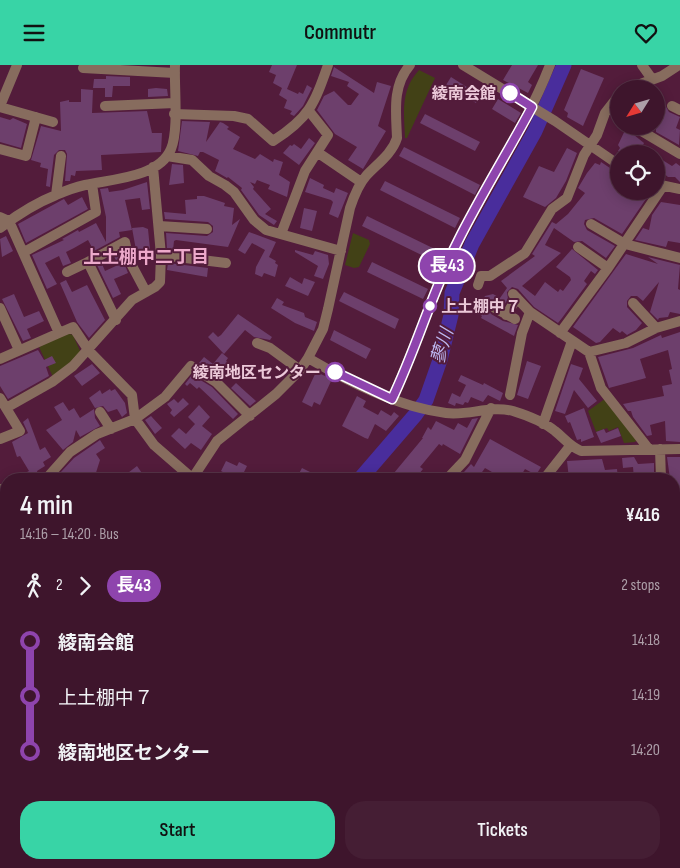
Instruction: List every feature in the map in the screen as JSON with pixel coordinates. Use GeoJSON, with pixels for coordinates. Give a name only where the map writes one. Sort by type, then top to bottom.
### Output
{"type":"FeatureCollection","features":[{"type":"Feature","properties":{"kind":"street"},"geometry":{"type":"LineString","coordinates":[[17,65],[0,107],[52,122]]}},
{"type":"Feature","properties":{"kind":"street"},"geometry":{"type":"LineString","coordinates":[[105,106],[175,108],[241,117],[254,123],[273,141],[297,126],[309,111],[328,65]]}},
{"type":"Feature","properties":{"kind":"street"},"geometry":{"type":"LineString","coordinates":[[195,473],[217,441],[250,416],[300,370],[308,358],[323,329],[350,208],[362,182],[394,145],[397,138],[396,91],[400,78],[410,65]]}},
{"type":"Feature","properties":{"kind":"street"},"geometry":{"type":"LineString","coordinates":[[463,65],[555,121],[610,159]]}},
{"type":"Feature","properties":{"kind":"street"},"geometry":{"type":"LineString","coordinates":[[392,399],[416,345],[441,278],[459,239],[534,108],[550,65]]}},
{"type":"Feature","properties":{"kind":"street"},"geometry":{"type":"LineString","coordinates":[[642,65],[652,79],[662,76],[679,65]]}},
{"type":"Feature","properties":{"kind":"street"},"geometry":{"type":"LineString","coordinates":[[0,228],[5,219],[56,195],[92,184],[130,177],[153,167],[167,156],[172,146],[175,108],[175,69],[83,68]]}},
{"type":"Feature","properties":{"kind":"street"},"geometry":{"type":"LineString","coordinates":[[478,285],[481,276],[490,276],[525,253],[552,209],[566,198],[584,155],[597,135],[610,104]]}},
{"type":"Feature","properties":{"kind":"street"},"geometry":{"type":"LineString","coordinates":[[281,234],[305,171],[328,135],[309,111]]}},
{"type":"Feature","properties":{"kind":"street"},"geometry":{"type":"LineString","coordinates":[[0,149],[26,156],[36,117]]}},
{"type":"Feature","properties":{"kind":"street"},"geometry":{"type":"LineString","coordinates":[[648,135],[680,154]]}},
{"type":"Feature","properties":{"kind":"street"},"geometry":{"type":"LineString","coordinates":[[317,152],[362,182]]}},
{"type":"Feature","properties":{"kind":"street"},"geometry":{"type":"LineString","coordinates":[[56,195],[61,156]]}},
{"type":"Feature","properties":{"kind":"street"},"geometry":{"type":"LineString","coordinates":[[167,156],[192,160],[209,176],[234,193],[254,221],[266,230],[341,251]]}},
{"type":"Feature","properties":{"kind":"street"},"geometry":{"type":"LineString","coordinates":[[6,408],[52,382],[89,351],[132,301],[160,282],[161,255],[153,167]]}},
{"type":"Feature","properties":{"kind":"street"},"geometry":{"type":"LineString","coordinates":[[24,252],[96,212],[92,184]]}},
{"type":"Feature","properties":{"kind":"street"},"geometry":{"type":"LineString","coordinates":[[665,186],[680,189]]}},
{"type":"Feature","properties":{"kind":"street"},"geometry":{"type":"LineString","coordinates":[[560,333],[625,244],[651,200]]}},
{"type":"Feature","properties":{"kind":"street"},"geometry":{"type":"LineString","coordinates":[[5,219],[24,252],[59,333]]}},
{"type":"Feature","properties":{"kind":"street"},"geometry":{"type":"LineString","coordinates":[[591,224],[625,244],[680,258]]}},
{"type":"Feature","properties":{"kind":"street"},"geometry":{"type":"LineString","coordinates":[[159,226],[207,229]]}},
{"type":"Feature","properties":{"kind":"street"},"geometry":{"type":"LineString","coordinates":[[67,273],[125,243],[129,260],[146,292]]}},
{"type":"Feature","properties":{"kind":"street"},"geometry":{"type":"LineString","coordinates":[[578,247],[608,268]]}},
{"type":"Feature","properties":{"kind":"street"},"geometry":{"type":"LineString","coordinates":[[161,255],[226,263]]}},
{"type":"Feature","properties":{"kind":"street"},"geometry":{"type":"LineString","coordinates":[[88,262],[116,320]]}},
{"type":"Feature","properties":{"kind":"street"},"geometry":{"type":"LineString","coordinates":[[495,308],[510,317],[515,296],[530,312],[589,352],[601,388],[648,448]]}},
{"type":"Feature","properties":{"kind":"street"},"geometry":{"type":"LineString","coordinates":[[633,303],[656,328]]}},
{"type":"Feature","properties":{"kind":"street"},"geometry":{"type":"LineString","coordinates":[[0,308],[19,350]]}},
{"type":"Feature","properties":{"kind":"street"},"geometry":{"type":"LineString","coordinates":[[510,395],[522,333],[530,312]]}},
{"type":"Feature","properties":{"kind":"street"},"geometry":{"type":"LineString","coordinates":[[589,352],[626,343],[656,328],[680,321]]}},
{"type":"Feature","properties":{"kind":"street"},"geometry":{"type":"LineString","coordinates":[[0,359],[73,327],[89,351],[132,395],[135,419],[158,449],[186,473]]}},
{"type":"Feature","properties":{"kind":"street"},"geometry":{"type":"LineString","coordinates":[[543,424],[572,341]]}},
{"type":"Feature","properties":{"kind":"street"},"geometry":{"type":"LineString","coordinates":[[257,343],[270,348],[300,370]]}},
{"type":"Feature","properties":{"kind":"street"},"geometry":{"type":"LineString","coordinates":[[308,358],[392,399],[434,410],[460,414],[491,408],[516,412],[554,430],[570,446],[588,452],[648,448],[680,449]]}},
{"type":"Feature","properties":{"kind":"street"},"geometry":{"type":"LineString","coordinates":[[51,473],[70,452],[97,434],[135,419],[165,397],[191,366],[216,382],[250,416]]}},
{"type":"Feature","properties":{"kind":"street"},"geometry":{"type":"LineString","coordinates":[[0,398],[20,431],[0,439]]}},
{"type":"Feature","properties":{"kind":"street"},"geometry":{"type":"LineString","coordinates":[[453,473],[465,460],[491,408]]}},
{"type":"Feature","properties":{"kind":"street"},"geometry":{"type":"LineString","coordinates":[[100,412],[111,429]]}},
{"type":"Feature","properties":{"kind":"street"},"geometry":{"type":"LineString","coordinates":[[549,473],[570,446]]}},
{"type":"Feature","properties":{"kind":"street"},"geometry":{"type":"LineString","coordinates":[[660,449],[661,473]]}},
{"type":"Feature","properties":{"kind":"shaded area"},"geometry":{"type":"Polygon","coordinates":[[[419,70],[435,78],[407,138],[405,138],[404,102],[409,86],[419,70]]]}},
{"type":"Feature","properties":{"kind":"shaded area"},"geometry":{"type":"Polygon","coordinates":[[[353,233],[369,240],[370,244],[359,267],[354,268],[345,265],[353,233]]]}},
{"type":"Feature","properties":{"kind":"shaded area"},"geometry":{"type":"Polygon","coordinates":[[[67,333],[73,335],[81,353],[53,377],[39,347],[67,333]]]}},
{"type":"Feature","properties":{"kind":"shaded area"},"geometry":{"type":"Polygon","coordinates":[[[606,398],[638,438],[635,442],[624,443],[618,427],[609,431],[607,428],[596,432],[588,411],[606,398]]]}},
{"type":"Feature","properties":{"kind":"building"},"geometry":{"type":"Polygon","coordinates":[[[272,65],[297,65],[287,89],[303,94],[307,85],[312,88],[303,106],[294,116],[290,114],[292,111],[284,108],[287,100],[279,95],[282,88],[273,83],[276,75],[269,72],[272,65]]]}},
{"type":"Feature","properties":{"kind":"building"},"geometry":{"type":"Polygon","coordinates":[[[512,65],[538,65],[528,82],[532,85],[528,93],[503,80],[512,65]]]}},
{"type":"Feature","properties":{"kind":"building"},"geometry":{"type":"Polygon","coordinates":[[[334,67],[374,93],[377,82],[391,86],[378,126],[386,131],[363,169],[348,160],[357,147],[335,134],[317,110],[324,96],[334,91],[348,105],[351,105],[359,94],[347,86],[349,82],[331,76],[334,67]]]}},
{"type":"Feature","properties":{"kind":"building"},"geometry":{"type":"Polygon","coordinates":[[[581,69],[604,78],[583,126],[567,117],[568,113],[564,110],[581,69]]]}},
{"type":"Feature","properties":{"kind":"building"},"geometry":{"type":"Polygon","coordinates":[[[106,76],[130,77],[130,86],[113,86],[112,97],[105,97],[105,88],[93,88],[94,79],[106,79],[106,76]]]}},
{"type":"Feature","properties":{"kind":"building"},"geometry":{"type":"Polygon","coordinates":[[[451,77],[481,96],[476,103],[446,85],[451,77]]]}},
{"type":"Feature","properties":{"kind":"building"},"geometry":{"type":"Polygon","coordinates":[[[81,89],[93,90],[92,113],[147,111],[152,133],[162,133],[161,152],[101,155],[102,170],[76,171],[75,176],[71,175],[70,181],[65,181],[67,154],[65,150],[59,150],[54,155],[50,187],[46,186],[48,169],[40,167],[41,163],[31,160],[41,126],[61,131],[60,102],[69,100],[69,102],[81,102],[81,89]]]}},
{"type":"Feature","properties":{"kind":"building"},"geometry":{"type":"Polygon","coordinates":[[[148,89],[167,89],[168,96],[148,97],[148,89]]]}},
{"type":"Feature","properties":{"kind":"building"},"geometry":{"type":"Polygon","coordinates":[[[498,99],[521,113],[515,123],[492,109],[498,99]]]}},
{"type":"Feature","properties":{"kind":"building"},"geometry":{"type":"Polygon","coordinates":[[[665,105],[669,112],[680,117],[676,128],[680,130],[679,145],[661,135],[665,135],[665,105]]]}},
{"type":"Feature","properties":{"kind":"building"},"geometry":{"type":"Polygon","coordinates":[[[425,114],[480,142],[475,151],[420,123],[425,114]]]}},
{"type":"Feature","properties":{"kind":"building"},"geometry":{"type":"Polygon","coordinates":[[[0,117],[10,120],[13,118],[27,124],[21,148],[0,142],[0,117]]]}},
{"type":"Feature","properties":{"kind":"building"},"geometry":{"type":"Polygon","coordinates":[[[182,121],[210,122],[206,142],[220,122],[223,123],[229,127],[227,129],[240,137],[233,149],[255,159],[260,154],[273,162],[274,159],[283,162],[279,175],[290,182],[287,197],[268,189],[270,185],[257,180],[255,184],[250,182],[254,187],[253,189],[271,209],[265,214],[277,221],[274,225],[259,215],[241,190],[242,188],[228,177],[215,171],[219,160],[203,152],[200,152],[198,156],[178,151],[182,121]]]}},
{"type":"Feature","properties":{"kind":"building"},"geometry":{"type":"Polygon","coordinates":[[[623,135],[634,135],[644,143],[643,145],[618,145],[623,135]]]}},
{"type":"Feature","properties":{"kind":"building"},"geometry":{"type":"Polygon","coordinates":[[[309,138],[315,143],[299,165],[283,153],[290,145],[294,144],[301,149],[309,138]]]}},
{"type":"Feature","properties":{"kind":"building"},"geometry":{"type":"Polygon","coordinates":[[[404,147],[480,185],[475,195],[399,156],[404,147]]]}},
{"type":"Feature","properties":{"kind":"building"},"geometry":{"type":"Polygon","coordinates":[[[567,148],[577,153],[566,181],[556,198],[545,207],[523,197],[539,166],[554,172],[567,148]]]}},
{"type":"Feature","properties":{"kind":"building"},"geometry":{"type":"Polygon","coordinates":[[[601,162],[610,168],[610,200],[645,200],[622,234],[594,218],[585,220],[584,224],[587,230],[615,246],[606,258],[582,241],[574,242],[554,228],[545,245],[561,253],[522,286],[535,296],[545,282],[558,292],[560,289],[563,291],[571,280],[570,277],[556,267],[572,249],[598,270],[595,274],[591,271],[584,281],[587,284],[562,318],[558,323],[534,307],[518,289],[512,287],[507,292],[508,299],[504,305],[494,301],[489,304],[488,309],[491,314],[503,321],[518,325],[514,336],[481,318],[482,316],[476,312],[478,309],[475,307],[478,301],[481,302],[485,296],[493,294],[500,298],[507,288],[501,281],[535,256],[532,254],[552,222],[556,224],[568,214],[585,193],[578,188],[587,173],[595,163],[600,165],[601,162]]]}},
{"type":"Feature","properties":{"kind":"building"},"geometry":{"type":"Polygon","coordinates":[[[665,162],[672,166],[676,163],[680,166],[680,182],[675,177],[668,177],[665,174],[665,162]]]}},
{"type":"Feature","properties":{"kind":"building"},"geometry":{"type":"Polygon","coordinates":[[[172,164],[183,165],[184,183],[169,185],[172,164]]]}},
{"type":"Feature","properties":{"kind":"building"},"geometry":{"type":"Polygon","coordinates":[[[310,178],[324,185],[323,188],[334,193],[336,188],[348,193],[338,218],[329,214],[333,202],[331,200],[305,192],[310,178]]]}},
{"type":"Feature","properties":{"kind":"building"},"geometry":{"type":"Polygon","coordinates":[[[385,181],[460,218],[455,228],[380,190],[385,181]]]}},
{"type":"Feature","properties":{"kind":"building"},"geometry":{"type":"Polygon","coordinates":[[[147,182],[150,209],[142,210],[140,198],[125,200],[132,230],[119,232],[120,237],[94,251],[88,240],[66,252],[71,263],[63,266],[59,256],[45,263],[57,284],[47,289],[32,255],[64,240],[62,239],[78,230],[79,232],[96,223],[106,242],[106,217],[100,189],[108,188],[109,192],[123,190],[147,182]]]}},
{"type":"Feature","properties":{"kind":"building"},"geometry":{"type":"Polygon","coordinates":[[[197,196],[204,196],[225,203],[224,206],[234,208],[232,225],[240,219],[228,247],[176,240],[174,241],[173,250],[167,249],[166,233],[207,236],[213,232],[213,226],[208,222],[165,219],[164,212],[186,214],[185,200],[197,199],[197,196]]]}},
{"type":"Feature","properties":{"kind":"building"},"geometry":{"type":"Polygon","coordinates":[[[82,197],[88,209],[26,243],[18,224],[64,199],[68,205],[82,197]]]}},
{"type":"Feature","properties":{"kind":"building"},"geometry":{"type":"Polygon","coordinates":[[[661,202],[680,205],[680,243],[668,241],[666,247],[635,240],[643,228],[649,230],[652,215],[661,202]]]}},
{"type":"Feature","properties":{"kind":"building"},"geometry":{"type":"Polygon","coordinates":[[[304,208],[317,211],[312,231],[300,228],[304,208]]]}},
{"type":"Feature","properties":{"kind":"building"},"geometry":{"type":"Polygon","coordinates":[[[367,216],[443,253],[438,263],[362,226],[367,216]]]}},
{"type":"Feature","properties":{"kind":"building"},"geometry":{"type":"Polygon","coordinates":[[[143,227],[148,229],[150,249],[136,250],[132,228],[143,227]]]}},
{"type":"Feature","properties":{"kind":"building"},"geometry":{"type":"Polygon","coordinates":[[[249,232],[276,242],[269,257],[276,261],[275,263],[278,265],[275,277],[264,273],[262,277],[255,274],[256,267],[265,250],[252,243],[245,254],[238,250],[249,232]]]}},
{"type":"Feature","properties":{"kind":"building"},"geometry":{"type":"Polygon","coordinates":[[[6,236],[13,251],[2,257],[0,239],[6,236]]]}},
{"type":"Feature","properties":{"kind":"building"},"geometry":{"type":"Polygon","coordinates":[[[295,250],[313,255],[315,251],[328,255],[329,264],[323,279],[314,276],[318,266],[295,252],[295,250]]]}},
{"type":"Feature","properties":{"kind":"building"},"geometry":{"type":"Polygon","coordinates":[[[120,252],[128,273],[114,279],[121,294],[113,298],[97,265],[102,264],[105,271],[118,265],[114,256],[120,252]]]}},
{"type":"Feature","properties":{"kind":"building"},"geometry":{"type":"Polygon","coordinates":[[[626,254],[658,264],[648,257],[680,265],[678,289],[680,290],[680,314],[670,312],[668,317],[659,318],[658,320],[650,312],[659,282],[643,301],[637,296],[631,296],[627,301],[627,307],[642,323],[636,330],[627,335],[613,328],[600,342],[596,343],[573,327],[626,254]]]}},
{"type":"Feature","properties":{"kind":"building"},"geometry":{"type":"Polygon","coordinates":[[[372,262],[428,289],[423,299],[367,272],[372,262]]]}},
{"type":"Feature","properties":{"kind":"building"},"geometry":{"type":"Polygon","coordinates":[[[168,263],[208,268],[207,277],[167,270],[168,263]]]}},
{"type":"Feature","properties":{"kind":"building"},"geometry":{"type":"Polygon","coordinates":[[[290,277],[302,284],[304,278],[315,282],[308,296],[285,286],[290,277]]]}},
{"type":"Feature","properties":{"kind":"building"},"geometry":{"type":"Polygon","coordinates":[[[66,280],[72,292],[87,285],[105,320],[89,338],[77,322],[60,283],[66,280]]]}},
{"type":"Feature","properties":{"kind":"building"},"geometry":{"type":"Polygon","coordinates":[[[344,292],[399,319],[395,329],[339,301],[344,292]]]}},
{"type":"Feature","properties":{"kind":"building"},"geometry":{"type":"Polygon","coordinates":[[[14,294],[24,317],[39,311],[44,321],[27,329],[31,338],[23,341],[2,299],[14,294]]]}},
{"type":"Feature","properties":{"kind":"building"},"geometry":{"type":"Polygon","coordinates":[[[277,298],[284,302],[282,305],[304,313],[305,317],[317,322],[314,331],[295,323],[271,308],[277,298]]]}},
{"type":"Feature","properties":{"kind":"building"},"geometry":{"type":"Polygon","coordinates":[[[238,314],[272,337],[270,340],[254,337],[245,330],[224,354],[208,337],[213,332],[218,337],[221,335],[238,314]]]}},
{"type":"Feature","properties":{"kind":"building"},"geometry":{"type":"Polygon","coordinates":[[[334,330],[371,349],[366,359],[330,340],[334,330]]]}},
{"type":"Feature","properties":{"kind":"building"},"geometry":{"type":"Polygon","coordinates":[[[680,332],[680,442],[666,441],[665,421],[650,425],[652,435],[647,436],[633,417],[631,411],[628,411],[623,404],[664,396],[662,386],[672,384],[669,370],[672,369],[668,350],[640,359],[646,378],[609,388],[598,357],[633,348],[661,335],[662,338],[680,332]]]}},
{"type":"Feature","properties":{"kind":"building"},"geometry":{"type":"Polygon","coordinates":[[[38,350],[44,360],[52,356],[56,363],[46,367],[49,376],[8,399],[0,386],[0,366],[38,350]]]}},
{"type":"Feature","properties":{"kind":"building"},"geometry":{"type":"Polygon","coordinates":[[[222,353],[228,358],[226,361],[239,370],[234,377],[222,368],[217,375],[199,363],[204,357],[213,364],[222,353]]]}},
{"type":"Feature","properties":{"kind":"building"},"geometry":{"type":"Polygon","coordinates":[[[527,361],[541,366],[528,399],[517,395],[527,361]]]}},
{"type":"Feature","properties":{"kind":"building"},"geometry":{"type":"Polygon","coordinates":[[[92,364],[100,373],[82,386],[74,376],[92,364]]]}},
{"type":"Feature","properties":{"kind":"building"},"geometry":{"type":"Polygon","coordinates":[[[571,364],[583,368],[579,379],[597,401],[588,408],[574,390],[565,414],[555,411],[571,364]]]}},
{"type":"Feature","properties":{"kind":"building","name":"綾南地区センター"},"geometry":{"type":"Polygon","coordinates":[[[316,372],[332,379],[320,405],[314,402],[312,407],[302,402],[316,372]]]}},
{"type":"Feature","properties":{"kind":"building"},"geometry":{"type":"Polygon","coordinates":[[[192,375],[212,387],[238,414],[233,419],[199,387],[197,389],[190,383],[187,386],[185,384],[192,375]]]}},
{"type":"Feature","properties":{"kind":"building"},"geometry":{"type":"Polygon","coordinates":[[[461,375],[483,385],[484,383],[503,393],[500,401],[488,395],[483,402],[471,397],[468,403],[465,402],[463,405],[456,403],[455,406],[448,403],[452,393],[460,397],[466,385],[458,381],[461,375]]]}},
{"type":"Feature","properties":{"kind":"building"},"geometry":{"type":"Polygon","coordinates":[[[236,383],[256,401],[250,406],[231,388],[236,383]]]}},
{"type":"Feature","properties":{"kind":"building"},"geometry":{"type":"Polygon","coordinates":[[[110,389],[111,391],[115,389],[125,403],[127,413],[122,417],[117,409],[108,412],[103,406],[95,408],[89,398],[100,390],[102,394],[110,389]]]}},
{"type":"Feature","properties":{"kind":"building"},"geometry":{"type":"Polygon","coordinates":[[[357,396],[366,401],[363,407],[378,415],[381,410],[391,416],[394,412],[399,416],[386,431],[375,424],[368,439],[365,438],[342,426],[357,396]]]}},
{"type":"Feature","properties":{"kind":"building"},"geometry":{"type":"Polygon","coordinates":[[[183,398],[189,404],[174,417],[170,413],[172,410],[167,404],[174,399],[178,403],[183,398]]]}},
{"type":"Feature","properties":{"kind":"building"},"geometry":{"type":"Polygon","coordinates":[[[63,402],[69,411],[74,408],[80,418],[94,409],[95,418],[100,426],[80,437],[76,430],[73,442],[63,450],[46,430],[62,420],[54,407],[63,402]]]}},
{"type":"Feature","properties":{"kind":"building"},"geometry":{"type":"Polygon","coordinates":[[[199,405],[210,417],[202,426],[212,434],[201,450],[191,443],[185,449],[171,436],[179,428],[186,434],[195,424],[188,417],[199,405]]]}},
{"type":"Feature","properties":{"kind":"building"},"geometry":{"type":"Polygon","coordinates":[[[584,408],[594,437],[581,442],[581,439],[577,440],[570,422],[568,423],[565,416],[584,408]]]}},
{"type":"Feature","properties":{"kind":"building"},"geometry":{"type":"Polygon","coordinates":[[[151,416],[162,428],[155,434],[145,420],[151,416]]]}},
{"type":"Feature","properties":{"kind":"building"},"geometry":{"type":"Polygon","coordinates":[[[28,418],[40,450],[45,447],[51,457],[43,462],[45,466],[37,471],[38,473],[25,473],[29,471],[20,456],[17,457],[12,442],[28,433],[23,422],[28,418]]]}},
{"type":"Feature","properties":{"kind":"building"},"geometry":{"type":"Polygon","coordinates":[[[478,418],[460,454],[443,444],[442,446],[439,444],[420,467],[423,469],[420,473],[394,473],[423,438],[428,427],[431,430],[436,421],[454,430],[458,423],[467,428],[472,419],[478,418]]]}},
{"type":"Feature","properties":{"kind":"building"},"geometry":{"type":"Polygon","coordinates":[[[618,428],[621,436],[601,443],[596,432],[604,429],[606,433],[618,428]]]}},
{"type":"Feature","properties":{"kind":"building"},"geometry":{"type":"Polygon","coordinates":[[[490,439],[541,467],[537,473],[532,473],[525,469],[523,473],[494,473],[485,468],[481,473],[464,472],[471,464],[474,467],[490,439]]]}},
{"type":"Feature","properties":{"kind":"building"},"geometry":{"type":"Polygon","coordinates":[[[100,440],[105,448],[96,454],[100,460],[96,473],[60,473],[74,458],[100,440]]]}},
{"type":"Feature","properties":{"kind":"building"},"geometry":{"type":"Polygon","coordinates":[[[634,457],[638,464],[654,463],[654,473],[634,473],[633,467],[623,468],[622,458],[634,457]]]}},
{"type":"Feature","properties":{"kind":"building"},"geometry":{"type":"Polygon","coordinates":[[[667,457],[680,457],[680,473],[669,473],[667,457]]]}},
{"type":"Feature","properties":{"kind":"building"},"geometry":{"type":"Polygon","coordinates":[[[602,459],[605,470],[617,469],[617,473],[568,473],[567,461],[602,459]]]}},
{"type":"Feature","properties":{"kind":"building"},"geometry":{"type":"Polygon","coordinates":[[[226,461],[237,466],[239,462],[247,466],[244,472],[246,473],[225,473],[221,471],[226,461]]]}},
{"type":"Feature","properties":{"kind":"building"},"geometry":{"type":"Polygon","coordinates":[[[137,466],[142,473],[128,473],[137,466]]]}},
{"type":"Feature","properties":{"kind":"building"},"geometry":{"type":"Polygon","coordinates":[[[302,468],[312,473],[299,473],[302,468]]]}},
{"type":"Feature","properties":{"kind":"waterway","name":"蓼川"},"geometry":{"type":"LineString","coordinates":[[365,473],[426,400],[440,360],[451,315],[452,293],[472,244],[535,131],[564,65]]}},
{"type":"Feature","properties":{"kind":"bus line","name":"長43"},"geometry":{"type":"LineString","coordinates":[[335,372],[392,399],[416,345],[441,278],[459,239],[532,107],[510,93]]}},
{"type":"Feature","properties":{"kind":"place","name":"綾南会館"},"geometry":{"type":"Point","coordinates":[510,93]}},
{"type":"Feature","properties":{"kind":"place","name":"上土棚中７"},"geometry":{"type":"Point","coordinates":[430,306]}},
{"type":"Feature","properties":{"kind":"place","name":"綾南地区センター"},"geometry":{"type":"Point","coordinates":[335,372]}},
{"type":"Feature","properties":{"kind":"district","name":"上土棚中二丁目"},"geometry":{"type":"Point","coordinates":[146,257]}}]}
